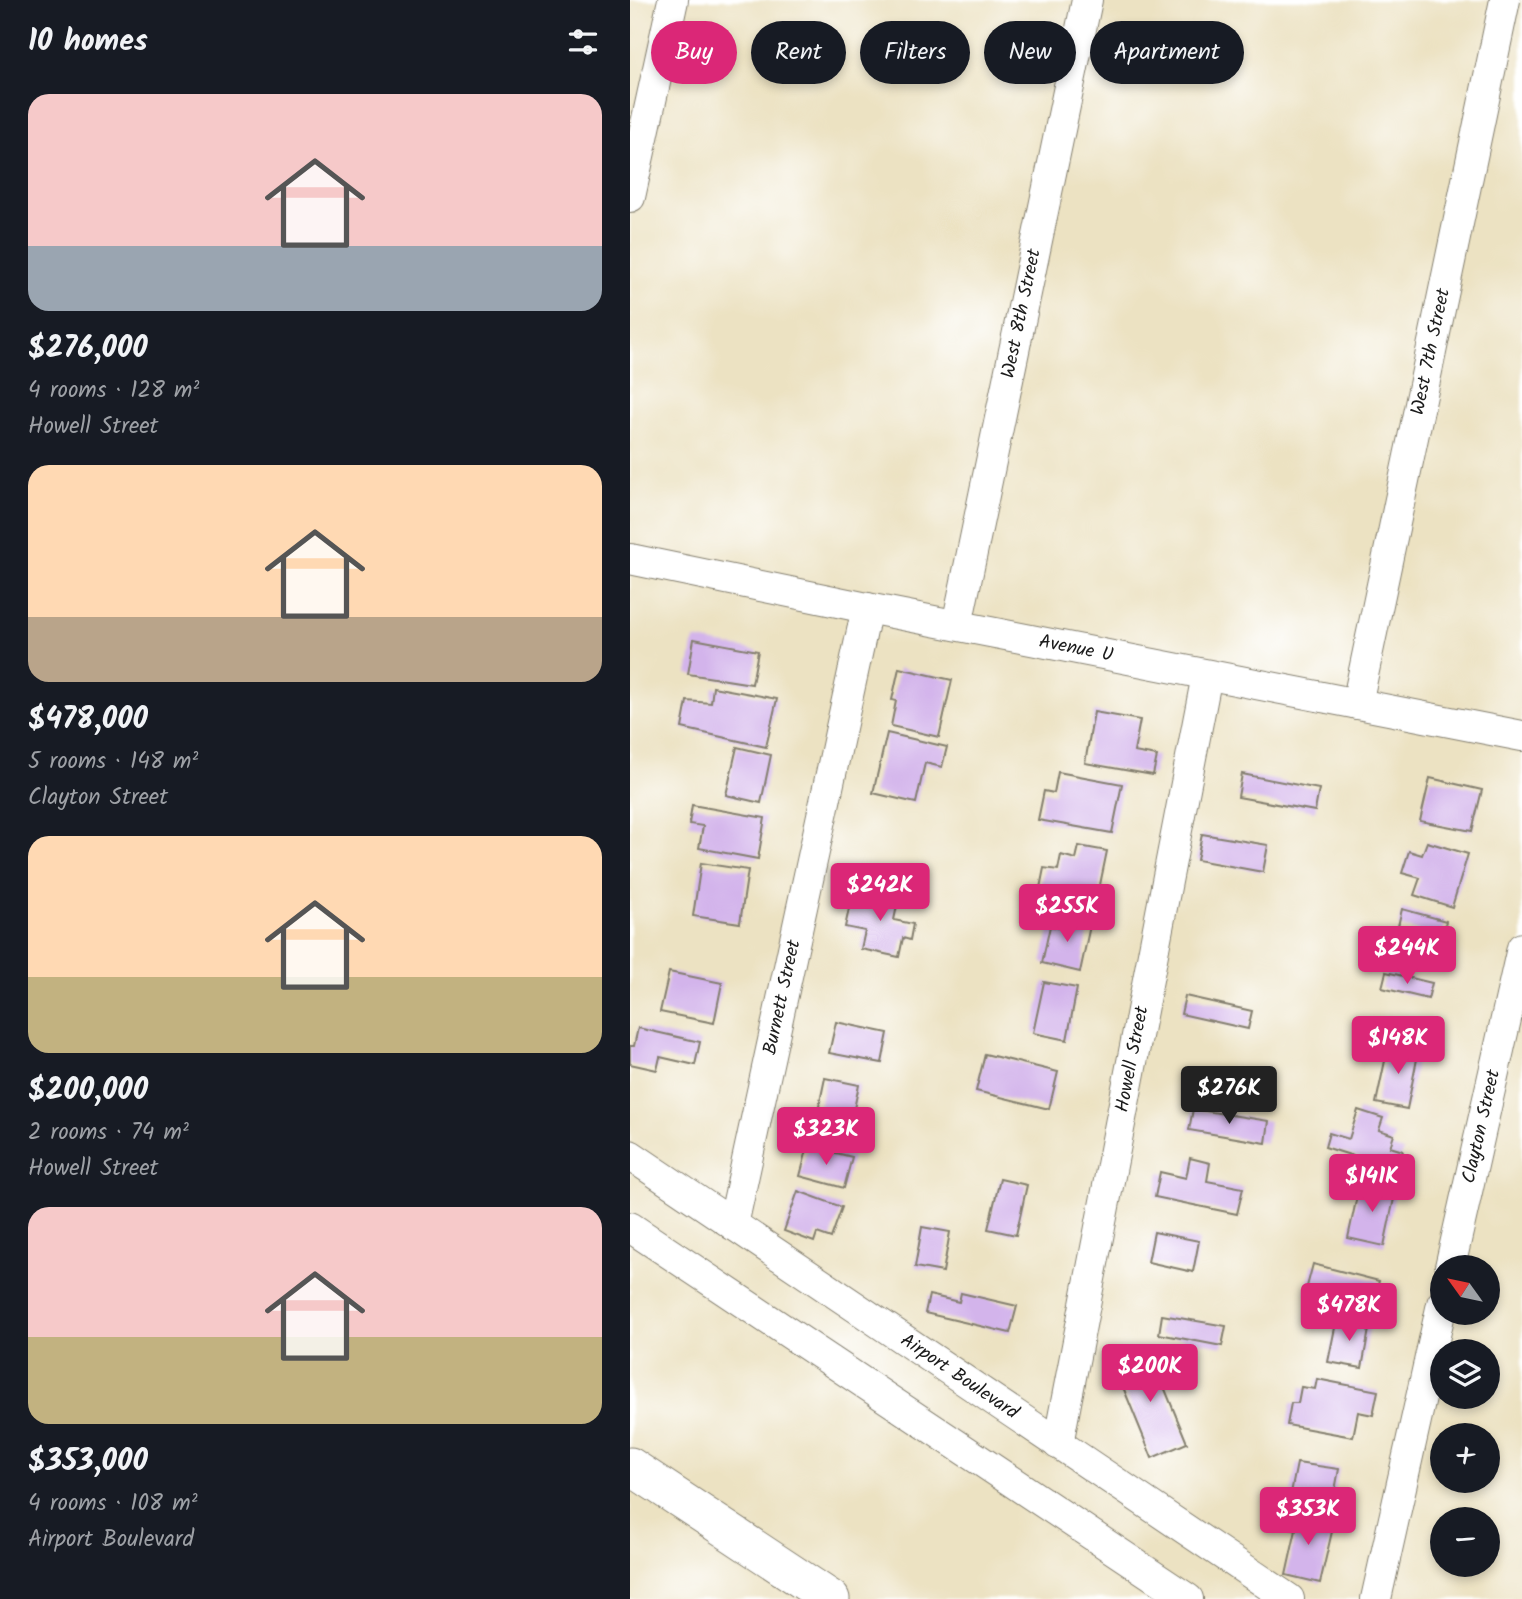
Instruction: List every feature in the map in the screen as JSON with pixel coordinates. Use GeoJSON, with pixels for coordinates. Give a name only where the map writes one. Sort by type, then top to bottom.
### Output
{"type":"FeatureCollection","features":[{"type":"Feature","properties":{"kind":"street"},"geometry":{"type":"LineString","coordinates":[[630,197],[673,0]]}},
{"type":"Feature","properties":{"kind":"street","name":"West 8th Street"},"geometry":{"type":"LineString","coordinates":[[957,625],[1087,0]]}},
{"type":"Feature","properties":{"kind":"street","name":"West 7th Street"},"geometry":{"type":"LineString","coordinates":[[1357,704],[1505,0]]}},
{"type":"Feature","properties":{"kind":"street","name":"Avenue U"},"geometry":{"type":"LineString","coordinates":[[630,559],[1522,736]]}},
{"type":"Feature","properties":{"kind":"street","name":"Burnett Street"},"geometry":{"type":"LineString","coordinates":[[733,1225],[867,608]]}},
{"type":"Feature","properties":{"kind":"street","name":"Howell Street"},"geometry":{"type":"LineString","coordinates":[[1058,1444],[1208,675]]}},
{"type":"Feature","properties":{"kind":"street","name":"Clayton Street"},"geometry":{"type":"LineString","coordinates":[[1453,1255],[1522,948]]}},
{"type":"Feature","properties":{"kind":"street","name":"Airport Boulevard"},"geometry":{"type":"LineString","coordinates":[[630,1155],[1289,1599]]}},
{"type":"Feature","properties":{"kind":"street"},"geometry":{"type":"LineString","coordinates":[[630,1227],[1188,1599]]}},
{"type":"Feature","properties":{"kind":"street"},"geometry":{"type":"LineString","coordinates":[[1376,1599],[1437,1325]]}},
{"type":"Feature","properties":{"kind":"street"},"geometry":{"type":"LineString","coordinates":[[630,1466],[831,1599]]}},
{"type":"Feature","properties":{"kind":"building"},"geometry":{"type":"Polygon","coordinates":[[[694,639],[758,651],[752,684],[688,674],[694,639]]]}},
{"type":"Feature","properties":{"kind":"building"},"geometry":{"type":"Polygon","coordinates":[[[899,668],[952,680],[939,737],[891,726],[896,701],[892,700],[899,668]]]}},
{"type":"Feature","properties":{"kind":"building"},"geometry":{"type":"Polygon","coordinates":[[[713,687],[777,699],[766,747],[682,728],[687,701],[711,703],[713,687]]]}},
{"type":"Feature","properties":{"kind":"building"},"geometry":{"type":"Polygon","coordinates":[[[1094,712],[1140,720],[1134,752],[1157,756],[1153,775],[1085,763],[1094,712]]]}},
{"type":"Feature","properties":{"kind":"building"},"geometry":{"type":"Polygon","coordinates":[[[887,733],[947,747],[942,767],[925,763],[916,803],[873,793],[887,733]]]}},
{"type":"Feature","properties":{"kind":"building"},"geometry":{"type":"Polygon","coordinates":[[[737,747],[771,755],[761,803],[726,795],[737,747]]]}},
{"type":"Feature","properties":{"kind":"building"},"geometry":{"type":"Polygon","coordinates":[[[1058,772],[1122,784],[1112,833],[1038,820],[1044,791],[1054,793],[1058,772]]]}},
{"type":"Feature","properties":{"kind":"building"},"geometry":{"type":"Polygon","coordinates":[[[1242,774],[1319,789],[1315,811],[1238,797],[1242,774]]]}},
{"type":"Feature","properties":{"kind":"building"},"geometry":{"type":"Polygon","coordinates":[[[1430,778],[1482,790],[1472,831],[1420,821],[1430,778]]]}},
{"type":"Feature","properties":{"kind":"building"},"geometry":{"type":"Polygon","coordinates":[[[692,805],[765,818],[758,859],[699,848],[703,826],[689,824],[692,805]]]}},
{"type":"Feature","properties":{"kind":"building"},"geometry":{"type":"Polygon","coordinates":[[[1202,834],[1268,845],[1263,872],[1197,860],[1202,834]]]}},
{"type":"Feature","properties":{"kind":"building"},"geometry":{"type":"Polygon","coordinates":[[[1427,842],[1468,854],[1452,907],[1414,895],[1420,878],[1402,873],[1409,851],[1422,855],[1427,842]]]}},
{"type":"Feature","properties":{"kind":"building"},"geometry":{"type":"Polygon","coordinates":[[[1079,846],[1107,851],[1096,904],[1039,893],[1044,868],[1058,870],[1061,855],[1076,859],[1079,846]]]}},
{"type":"Feature","properties":{"kind":"building"},"geometry":{"type":"Polygon","coordinates":[[[701,863],[748,870],[740,923],[693,916],[701,863]]]}},
{"type":"Feature","properties":{"kind":"building"},"geometry":{"type":"Polygon","coordinates":[[[884,883],[901,887],[894,920],[913,924],[910,940],[903,938],[899,957],[861,949],[865,931],[845,927],[851,900],[878,905],[884,883]]]}},
{"type":"Feature","properties":{"kind":"building"},"geometry":{"type":"Polygon","coordinates":[[[1402,909],[1446,921],[1442,937],[1398,926],[1402,909]]]}},
{"type":"Feature","properties":{"kind":"building"},"geometry":{"type":"Polygon","coordinates":[[[1065,916],[1091,921],[1080,972],[1042,963],[1050,926],[1062,928],[1065,916]]]}},
{"type":"Feature","properties":{"kind":"building"},"geometry":{"type":"Polygon","coordinates":[[[669,972],[722,983],[714,1023],[660,1012],[669,972]]]}},
{"type":"Feature","properties":{"kind":"building"},"geometry":{"type":"Polygon","coordinates":[[[1386,972],[1432,983],[1428,999],[1382,988],[1386,972]]]}},
{"type":"Feature","properties":{"kind":"building"},"geometry":{"type":"Polygon","coordinates":[[[1044,982],[1077,988],[1067,1040],[1033,1033],[1044,982]]]}},
{"type":"Feature","properties":{"kind":"building"},"geometry":{"type":"Polygon","coordinates":[[[1185,996],[1252,1011],[1248,1029],[1181,1014],[1185,996]]]}},
{"type":"Feature","properties":{"kind":"building"},"geometry":{"type":"Polygon","coordinates":[[[836,1022],[888,1033],[882,1063],[829,1053],[836,1022]]]}},
{"type":"Feature","properties":{"kind":"building"},"geometry":{"type":"Polygon","coordinates":[[[638,1028],[700,1042],[695,1065],[660,1057],[657,1070],[630,1064],[630,1046],[634,1046],[638,1028]]]}},
{"type":"Feature","properties":{"kind":"building"},"geometry":{"type":"Polygon","coordinates":[[[1389,1042],[1419,1049],[1407,1109],[1376,1103],[1389,1042]]]}},
{"type":"Feature","properties":{"kind":"building"},"geometry":{"type":"Polygon","coordinates":[[[985,1054],[1058,1072],[1049,1109],[976,1091],[985,1054]]]}},
{"type":"Feature","properties":{"kind":"building"},"geometry":{"type":"Polygon","coordinates":[[[825,1078],[859,1085],[851,1123],[817,1116],[825,1078]]]}},
{"type":"Feature","properties":{"kind":"building"},"geometry":{"type":"Polygon","coordinates":[[[1193,1109],[1269,1121],[1266,1143],[1189,1130],[1193,1109]]]}},
{"type":"Feature","properties":{"kind":"building"},"geometry":{"type":"Polygon","coordinates":[[[1358,1110],[1383,1118],[1379,1130],[1394,1135],[1390,1147],[1403,1151],[1397,1170],[1325,1147],[1329,1133],[1349,1139],[1358,1110]]]}},
{"type":"Feature","properties":{"kind":"building"},"geometry":{"type":"Polygon","coordinates":[[[808,1146],[852,1157],[844,1188],[800,1176],[808,1146]]]}},
{"type":"Feature","properties":{"kind":"building"},"geometry":{"type":"Polygon","coordinates":[[[1190,1158],[1210,1163],[1207,1181],[1243,1188],[1237,1214],[1155,1197],[1160,1172],[1186,1178],[1190,1158]]]}},
{"type":"Feature","properties":{"kind":"building"},"geometry":{"type":"Polygon","coordinates":[[[1000,1179],[1027,1185],[1016,1235],[988,1229],[1000,1179]]]}},
{"type":"Feature","properties":{"kind":"building"},"geometry":{"type":"Polygon","coordinates":[[[1360,1182],[1396,1189],[1384,1246],[1348,1238],[1360,1182]]]}},
{"type":"Feature","properties":{"kind":"building"},"geometry":{"type":"Polygon","coordinates":[[[798,1191],[842,1207],[831,1238],[817,1233],[814,1242],[784,1231],[798,1191]]]}},
{"type":"Feature","properties":{"kind":"building"},"geometry":{"type":"Polygon","coordinates":[[[922,1227],[950,1232],[943,1272],[915,1267],[922,1227]]]}},
{"type":"Feature","properties":{"kind":"building"},"geometry":{"type":"Polygon","coordinates":[[[1154,1232],[1199,1241],[1193,1272],[1148,1262],[1154,1232]]]}},
{"type":"Feature","properties":{"kind":"building"},"geometry":{"type":"Polygon","coordinates":[[[1313,1264],[1379,1281],[1371,1311],[1305,1294],[1313,1264]]]}},
{"type":"Feature","properties":{"kind":"building"},"geometry":{"type":"Polygon","coordinates":[[[961,1293],[1017,1306],[1010,1333],[925,1313],[929,1295],[959,1302],[961,1293]]]}},
{"type":"Feature","properties":{"kind":"building"},"geometry":{"type":"Polygon","coordinates":[[[1162,1315],[1226,1326],[1222,1346],[1159,1334],[1162,1315]]]}},
{"type":"Feature","properties":{"kind":"building"},"geometry":{"type":"Polygon","coordinates":[[[1337,1318],[1370,1324],[1362,1368],[1328,1362],[1337,1318]]]}},
{"type":"Feature","properties":{"kind":"building"},"geometry":{"type":"Polygon","coordinates":[[[1149,1350],[1187,1443],[1152,1458],[1114,1365],[1149,1350]]]}},
{"type":"Feature","properties":{"kind":"building"},"geometry":{"type":"Polygon","coordinates":[[[1317,1379],[1378,1391],[1373,1415],[1358,1412],[1353,1437],[1287,1425],[1291,1403],[1298,1403],[1301,1387],[1315,1389],[1317,1379]]]}},
{"type":"Feature","properties":{"kind":"building"},"geometry":{"type":"Polygon","coordinates":[[[1297,1463],[1339,1469],[1333,1501],[1291,1493],[1297,1463]]]}},
{"type":"Feature","properties":{"kind":"building"},"geometry":{"type":"Polygon","coordinates":[[[1286,1513],[1334,1523],[1320,1583],[1286,1575],[1296,1530],[1283,1528],[1286,1513]]]}}]}
